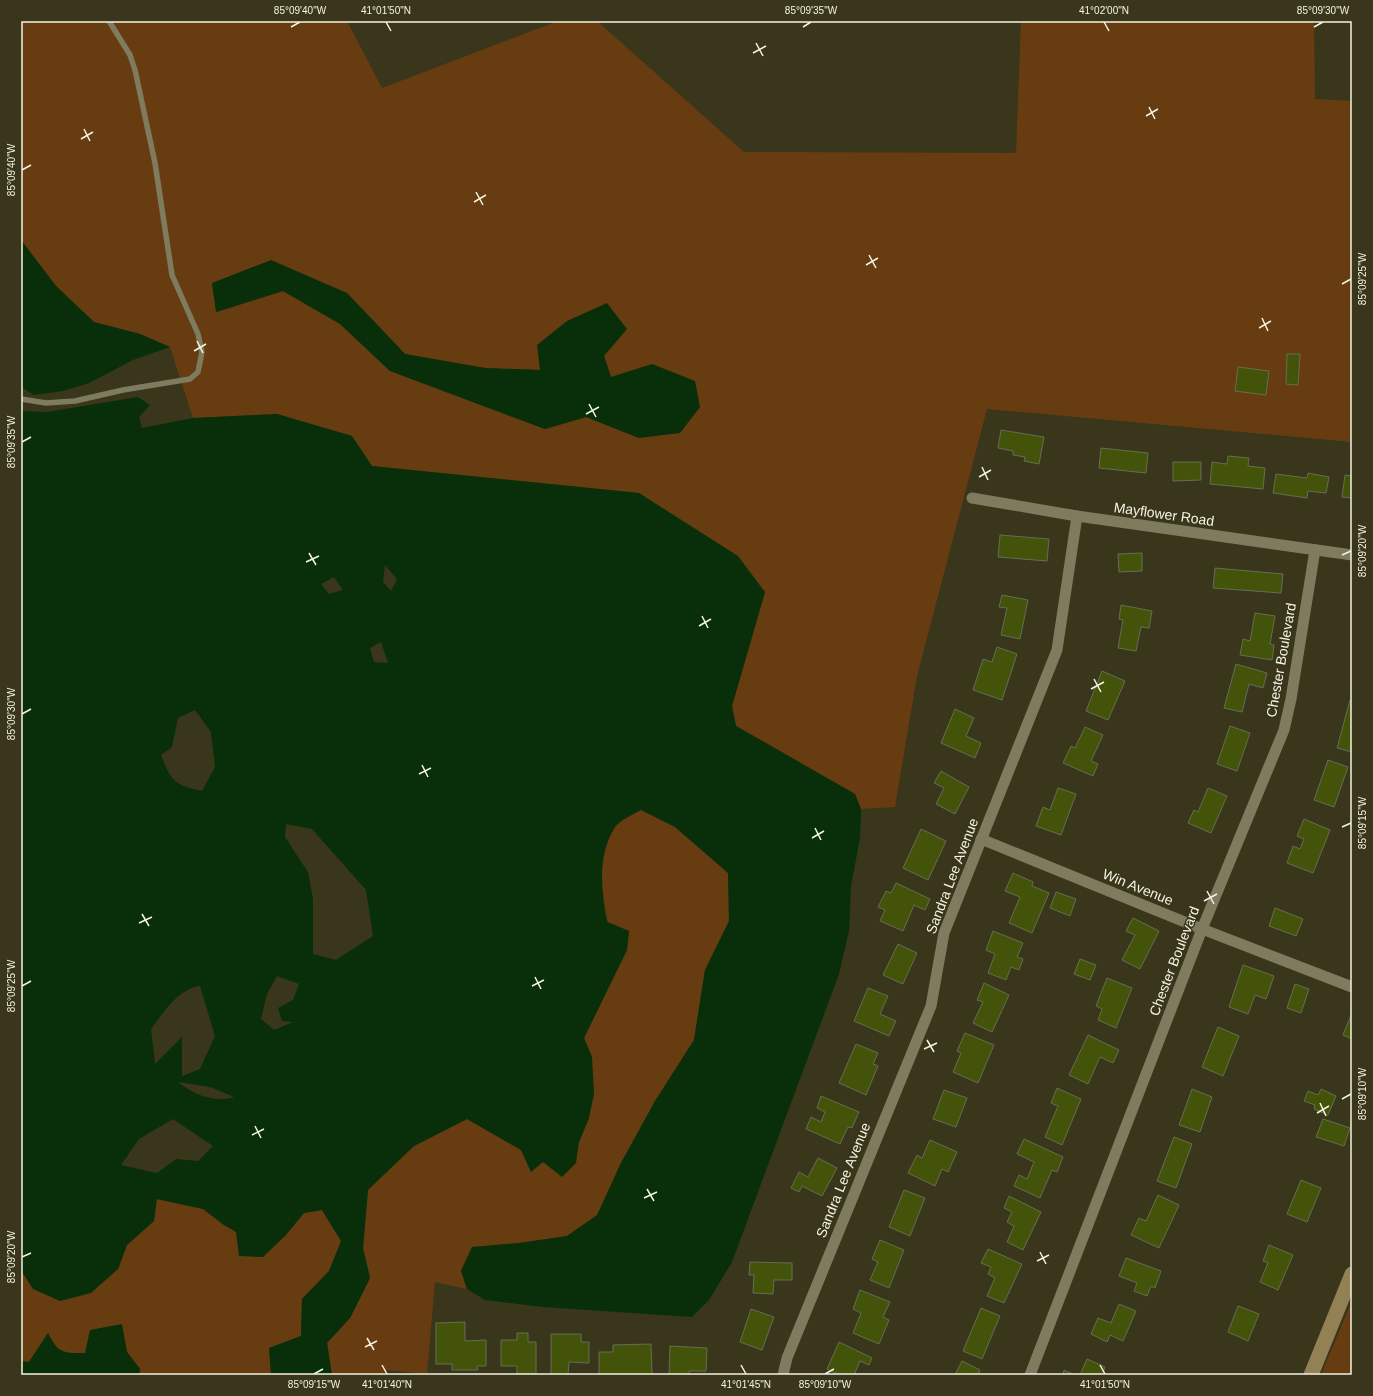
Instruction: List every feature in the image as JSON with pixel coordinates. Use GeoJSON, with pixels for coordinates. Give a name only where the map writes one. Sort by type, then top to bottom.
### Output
{"type":"FeatureCollection","features":[{"type":"Feature","properties":{"kind":"street","name":"Mayflower Road"},"geometry":{"type":"LineString","coordinates":[[972,498],[1077,516],[1352,555]]}},
{"type":"Feature","properties":{"kind":"street","name":"Sandra Lee Avenue"},"geometry":{"type":"LineString","coordinates":[[783,1375],[786,1358],[931,1006],[944,933],[1057,650],[1077,516]]}},
{"type":"Feature","properties":{"kind":"street","name":"Chester Boulevard"},"geometry":{"type":"LineString","coordinates":[[1030,1375],[1202,929],[1284,730],[1291,699],[1315,550]]}},
{"type":"Feature","properties":{"kind":"street","name":"Win Avenue"},"geometry":{"type":"LineString","coordinates":[[981,839],[1202,929],[1352,986]]}},
{"type":"Feature","properties":{"kind":"street"},"geometry":{"type":"LineString","coordinates":[[1311,1375],[1352,1274]]}},
{"type":"Feature","properties":{"kind":"lane"},"geometry":{"type":"LineString","coordinates":[[21,399],[46,403],[75,401],[124,390],[176,383],[190,379],[198,372],[201,362],[202,352],[198,334],[172,275],[155,163],[135,70],[130,55],[109,21]]}},
{"type":"Feature","properties":{"kind":"shaded area"},"geometry":{"type":"Polygon","coordinates":[[[21,21],[347,21],[382,88],[558,21],[597,21],[744,152],[1016,153],[1021,21],[1314,21],[1315,99],[1352,101],[1352,442],[987,409],[917,676],[895,807],[861,809],[855,794],[736,726],[732,706],[765,592],[639,493],[372,466],[352,436],[277,414],[193,418],[170,347],[140,334],[94,322],[56,286],[21,240],[21,21]],[[212,283],[217,312],[283,291],[340,324],[390,371],[545,429],[586,417],[639,438],[611,377],[604,356],[541,370],[485,368],[405,354],[347,293],[212,283]]]}},
{"type":"Feature","properties":{"kind":"shaded area"},"geometry":{"type":"Polygon","coordinates":[[[21,240],[56,286],[94,322],[140,334],[170,347],[133,360],[89,383],[63,391],[34,395],[21,387],[21,240]]]}},
{"type":"Feature","properties":{"kind":"shaded area"},"geometry":{"type":"Polygon","coordinates":[[[271,260],[347,293],[405,354],[485,368],[540,370],[537,345],[567,321],[607,303],[627,329],[604,356],[611,377],[652,364],[695,381],[700,407],[680,433],[639,438],[586,417],[545,429],[390,371],[340,324],[283,291],[216,312],[212,283],[271,260]]]}},
{"type":"Feature","properties":{"kind":"shaded area"},"geometry":{"type":"Polygon","coordinates":[[[138,397],[150,405],[139,417],[142,428],[193,418],[277,414],[352,436],[372,466],[639,493],[738,556],[765,592],[732,706],[736,726],[855,794],[861,809],[860,838],[851,886],[849,931],[839,974],[732,1262],[709,1300],[692,1317],[543,1307],[485,1300],[467,1289],[461,1271],[472,1247],[519,1243],[567,1236],[597,1215],[621,1163],[655,1101],[694,1040],[705,970],[729,921],[728,873],[675,827],[641,810],[617,824],[605,849],[602,886],[607,922],[629,931],[627,950],[584,1038],[592,1057],[594,1094],[589,1118],[579,1142],[576,1163],[562,1177],[543,1162],[531,1172],[521,1150],[467,1119],[414,1146],[368,1190],[363,1248],[370,1278],[350,1318],[327,1343],[332,1375],[271,1375],[269,1348],[301,1336],[302,1299],[329,1271],[341,1241],[322,1210],[304,1213],[285,1236],[263,1257],[239,1256],[236,1232],[203,1209],[157,1199],[154,1221],[127,1245],[118,1269],[91,1293],[60,1301],[33,1289],[21,1270],[21,411],[47,412],[138,397]],[[385,565],[383,582],[391,591],[397,579],[385,565]],[[334,577],[321,584],[329,594],[343,590],[334,577]],[[381,642],[370,648],[374,662],[388,663],[381,642]],[[195,710],[178,718],[172,747],[161,755],[171,776],[179,784],[202,791],[215,767],[211,732],[195,710]],[[286,824],[285,837],[308,872],[313,899],[313,954],[336,960],[373,936],[366,890],[312,829],[286,824]],[[277,976],[267,994],[261,1019],[274,1030],[293,1022],[282,1021],[278,1008],[293,1000],[299,984],[277,976]],[[200,986],[185,992],[172,1002],[151,1029],[155,1064],[182,1037],[182,1076],[200,1069],[215,1036],[200,986]],[[178,1082],[204,1097],[219,1099],[234,1097],[210,1087],[178,1082]],[[173,1119],[139,1139],[121,1165],[157,1173],[176,1159],[198,1161],[213,1146],[173,1119]]]}},
{"type":"Feature","properties":{"kind":"shaded area"},"geometry":{"type":"Polygon","coordinates":[[[641,810],[675,827],[728,873],[729,921],[705,970],[694,1040],[655,1101],[621,1163],[597,1216],[567,1236],[519,1243],[472,1247],[461,1271],[467,1289],[435,1282],[427,1374],[387,1370],[381,1375],[332,1375],[327,1343],[350,1318],[370,1278],[363,1248],[368,1189],[414,1146],[467,1119],[521,1150],[531,1172],[542,1162],[575,1163],[579,1142],[589,1118],[592,1057],[584,1038],[627,950],[629,931],[608,922],[602,886],[605,849],[617,824],[641,810]]]}},
{"type":"Feature","properties":{"kind":"shaded area"},"geometry":{"type":"Polygon","coordinates":[[[156,1199],[203,1209],[224,1225],[237,1232],[285,1236],[304,1213],[322,1210],[341,1241],[329,1271],[302,1299],[301,1336],[269,1348],[271,1375],[139,1375],[140,1369],[127,1352],[121,1324],[85,1353],[69,1353],[56,1348],[48,1333],[29,1362],[21,1361],[21,1270],[33,1289],[118,1269],[127,1245],[154,1221],[156,1199]]]}},
{"type":"Feature","properties":{"kind":"shaded area"},"geometry":{"type":"Polygon","coordinates":[[[1352,1301],[1352,1375],[1321,1375],[1352,1301]]]}},
{"type":"Feature","properties":{"kind":"shaded area"},"geometry":{"type":"Polygon","coordinates":[[[122,1324],[127,1352],[140,1369],[139,1375],[21,1375],[21,1361],[29,1362],[48,1333],[58,1349],[71,1353],[85,1353],[90,1330],[122,1324]]]}},
{"type":"Feature","properties":{"kind":"building"},"geometry":{"type":"Polygon","coordinates":[[[1287,354],[1300,354],[1298,385],[1286,384],[1287,354]]]}},
{"type":"Feature","properties":{"kind":"building"},"geometry":{"type":"Polygon","coordinates":[[[1238,367],[1269,371],[1266,395],[1235,391],[1238,367]]]}},
{"type":"Feature","properties":{"kind":"building"},"geometry":{"type":"Polygon","coordinates":[[[1001,430],[1044,437],[1039,464],[1024,461],[1025,457],[1013,455],[1013,451],[998,448],[1001,430]]]}},
{"type":"Feature","properties":{"kind":"building"},"geometry":{"type":"Polygon","coordinates":[[[1101,448],[1148,453],[1146,473],[1099,468],[1101,448]]]}},
{"type":"Feature","properties":{"kind":"building"},"geometry":{"type":"Polygon","coordinates":[[[1228,456],[1249,458],[1248,466],[1265,468],[1263,489],[1210,484],[1212,462],[1227,464],[1228,456]]]}},
{"type":"Feature","properties":{"kind":"building"},"geometry":{"type":"Polygon","coordinates":[[[1173,462],[1201,462],[1201,480],[1173,481],[1173,462]]]}},
{"type":"Feature","properties":{"kind":"building"},"geometry":{"type":"Polygon","coordinates":[[[1308,473],[1329,477],[1326,493],[1308,491],[1307,498],[1273,493],[1276,474],[1307,478],[1308,473]]]}},
{"type":"Feature","properties":{"kind":"building"},"geometry":{"type":"Polygon","coordinates":[[[1345,475],[1352,476],[1352,498],[1342,497],[1345,475]]]}},
{"type":"Feature","properties":{"kind":"building"},"geometry":{"type":"Polygon","coordinates":[[[1000,535],[1049,539],[1047,561],[998,557],[1000,535]]]}},
{"type":"Feature","properties":{"kind":"building"},"geometry":{"type":"Polygon","coordinates":[[[1142,553],[1142,571],[1119,572],[1118,554],[1142,553]]]}},
{"type":"Feature","properties":{"kind":"building"},"geometry":{"type":"Polygon","coordinates":[[[1215,568],[1283,574],[1281,593],[1213,588],[1215,568]]]}},
{"type":"Feature","properties":{"kind":"building"},"geometry":{"type":"Polygon","coordinates":[[[1002,595],[1028,600],[1020,639],[1001,635],[1007,608],[999,607],[1002,595]]]}},
{"type":"Feature","properties":{"kind":"building"},"geometry":{"type":"Polygon","coordinates":[[[1121,605],[1152,611],[1149,628],[1141,627],[1136,651],[1118,648],[1123,620],[1119,619],[1121,605]]]}},
{"type":"Feature","properties":{"kind":"building"},"geometry":{"type":"Polygon","coordinates":[[[1255,613],[1275,616],[1270,644],[1274,645],[1272,660],[1240,655],[1243,639],[1250,641],[1255,613]]]}},
{"type":"Feature","properties":{"kind":"building"},"geometry":{"type":"Polygon","coordinates":[[[997,647],[1017,654],[1002,700],[973,690],[983,659],[992,662],[997,647]]]}},
{"type":"Feature","properties":{"kind":"building"},"geometry":{"type":"Polygon","coordinates":[[[1236,664],[1267,673],[1263,688],[1249,684],[1242,712],[1224,708],[1236,664]]]}},
{"type":"Feature","properties":{"kind":"building"},"geometry":{"type":"Polygon","coordinates":[[[1102,671],[1125,681],[1108,720],[1086,711],[1102,671]]]}},
{"type":"Feature","properties":{"kind":"building"},"geometry":{"type":"Polygon","coordinates":[[[1350,700],[1352,700],[1352,752],[1337,748],[1350,700]]]}},
{"type":"Feature","properties":{"kind":"building"},"geometry":{"type":"Polygon","coordinates":[[[955,709],[974,718],[966,736],[981,743],[975,758],[941,743],[955,709]]]}},
{"type":"Feature","properties":{"kind":"building"},"geometry":{"type":"Polygon","coordinates":[[[1230,726],[1250,733],[1237,771],[1217,764],[1230,726]]]}},
{"type":"Feature","properties":{"kind":"building"},"geometry":{"type":"Polygon","coordinates":[[[1085,727],[1103,735],[1091,761],[1098,764],[1093,776],[1063,763],[1071,746],[1075,748],[1085,727]]]}},
{"type":"Feature","properties":{"kind":"building"},"geometry":{"type":"Polygon","coordinates":[[[1328,760],[1348,767],[1334,807],[1314,800],[1328,760]]]}},
{"type":"Feature","properties":{"kind":"building"},"geometry":{"type":"Polygon","coordinates":[[[941,771],[969,787],[955,814],[936,804],[944,788],[934,783],[941,771]]]}},
{"type":"Feature","properties":{"kind":"building"},"geometry":{"type":"Polygon","coordinates":[[[1058,788],[1076,794],[1061,835],[1036,826],[1043,807],[1050,810],[1058,788]]]}},
{"type":"Feature","properties":{"kind":"building"},"geometry":{"type":"Polygon","coordinates":[[[1208,788],[1227,796],[1211,833],[1188,823],[1194,810],[1198,812],[1208,788]]]}},
{"type":"Feature","properties":{"kind":"building"},"geometry":{"type":"Polygon","coordinates":[[[1304,819],[1330,830],[1313,873],[1287,863],[1293,846],[1300,849],[1304,839],[1297,836],[1304,819]]]}},
{"type":"Feature","properties":{"kind":"building"},"geometry":{"type":"Polygon","coordinates":[[[921,829],[946,841],[928,880],[903,868],[921,829]]]}},
{"type":"Feature","properties":{"kind":"building"},"geometry":{"type":"Polygon","coordinates":[[[1013,873],[1033,882],[1032,886],[1049,893],[1032,933],[1009,923],[1020,897],[1005,891],[1013,873]]]}},
{"type":"Feature","properties":{"kind":"building"},"geometry":{"type":"Polygon","coordinates":[[[896,883],[930,899],[925,910],[914,905],[903,931],[880,921],[885,910],[878,907],[886,891],[891,893],[896,883]]]}},
{"type":"Feature","properties":{"kind":"building"},"geometry":{"type":"Polygon","coordinates":[[[1056,892],[1076,899],[1070,916],[1050,908],[1056,892]]]}},
{"type":"Feature","properties":{"kind":"building"},"geometry":{"type":"Polygon","coordinates":[[[1275,908],[1303,919],[1296,936],[1269,926],[1275,908]]]}},
{"type":"Feature","properties":{"kind":"building"},"geometry":{"type":"Polygon","coordinates":[[[1133,918],[1159,931],[1140,969],[1122,960],[1135,935],[1126,931],[1133,918]]]}},
{"type":"Feature","properties":{"kind":"building"},"geometry":{"type":"Polygon","coordinates":[[[993,931],[1023,943],[1017,957],[1023,959],[1019,970],[1011,967],[1006,980],[988,973],[995,954],[986,950],[993,931]]]}},
{"type":"Feature","properties":{"kind":"building"},"geometry":{"type":"Polygon","coordinates":[[[898,944],[917,953],[903,984],[883,975],[898,944]]]}},
{"type":"Feature","properties":{"kind":"building"},"geometry":{"type":"Polygon","coordinates":[[[1080,959],[1096,965],[1090,980],[1074,974],[1080,959]]]}},
{"type":"Feature","properties":{"kind":"building"},"geometry":{"type":"Polygon","coordinates":[[[1243,965],[1274,976],[1266,999],[1255,995],[1248,1014],[1229,1007],[1243,965]]]}},
{"type":"Feature","properties":{"kind":"building"},"geometry":{"type":"Polygon","coordinates":[[[1107,978],[1132,988],[1116,1028],[1098,1020],[1102,1009],[1096,1006],[1107,978]]]}},
{"type":"Feature","properties":{"kind":"building"},"geometry":{"type":"Polygon","coordinates":[[[984,983],[1009,995],[992,1032],[973,1023],[983,1002],[977,1000],[984,983]]]}},
{"type":"Feature","properties":{"kind":"building"},"geometry":{"type":"Polygon","coordinates":[[[1295,984],[1309,989],[1301,1013],[1287,1008],[1295,984]]]}},
{"type":"Feature","properties":{"kind":"building"},"geometry":{"type":"Polygon","coordinates":[[[868,988],[888,996],[880,1014],[896,1021],[889,1036],[854,1021],[868,988]]]}},
{"type":"Feature","properties":{"kind":"building"},"geometry":{"type":"Polygon","coordinates":[[[1352,1013],[1352,1039],[1343,1035],[1352,1013]]]}},
{"type":"Feature","properties":{"kind":"building"},"geometry":{"type":"Polygon","coordinates":[[[1218,1027],[1239,1036],[1223,1076],[1202,1067],[1218,1027]]]}},
{"type":"Feature","properties":{"kind":"building"},"geometry":{"type":"Polygon","coordinates":[[[965,1033],[994,1045],[978,1083],[953,1072],[961,1053],[957,1051],[965,1033]]]}},
{"type":"Feature","properties":{"kind":"building"},"geometry":{"type":"Polygon","coordinates":[[[1088,1035],[1119,1050],[1113,1063],[1100,1057],[1088,1084],[1069,1075],[1088,1035]]]}},
{"type":"Feature","properties":{"kind":"building"},"geometry":{"type":"Polygon","coordinates":[[[856,1044],[878,1053],[873,1064],[878,1066],[866,1095],[839,1083],[856,1044]]]}},
{"type":"Feature","properties":{"kind":"building"},"geometry":{"type":"Polygon","coordinates":[[[1057,1088],[1081,1099],[1062,1145],[1045,1137],[1058,1106],[1051,1103],[1057,1088]]]}},
{"type":"Feature","properties":{"kind":"building"},"geometry":{"type":"Polygon","coordinates":[[[1192,1089],[1212,1097],[1200,1132],[1179,1125],[1192,1089]]]}},
{"type":"Feature","properties":{"kind":"building"},"geometry":{"type":"Polygon","coordinates":[[[1321,1089],[1336,1096],[1328,1115],[1314,1109],[1315,1105],[1304,1101],[1308,1091],[1318,1095],[1321,1089]]]}},
{"type":"Feature","properties":{"kind":"building"},"geometry":{"type":"Polygon","coordinates":[[[944,1090],[967,1098],[956,1127],[933,1119],[944,1090]]]}},
{"type":"Feature","properties":{"kind":"building"},"geometry":{"type":"Polygon","coordinates":[[[821,1096],[859,1112],[852,1128],[848,1127],[840,1144],[806,1129],[811,1117],[821,1122],[825,1112],[817,1108],[821,1096]]]}},
{"type":"Feature","properties":{"kind":"building"},"geometry":{"type":"Polygon","coordinates":[[[1323,1119],[1350,1128],[1344,1146],[1316,1137],[1323,1119]]]}},
{"type":"Feature","properties":{"kind":"building"},"geometry":{"type":"Polygon","coordinates":[[[1174,1137],[1192,1144],[1176,1188],[1157,1181],[1174,1137]]]}},
{"type":"Feature","properties":{"kind":"building"},"geometry":{"type":"Polygon","coordinates":[[[1024,1139],[1063,1157],[1057,1172],[1052,1170],[1040,1198],[1014,1186],[1019,1175],[1027,1179],[1034,1162],[1017,1154],[1024,1139]]]}},
{"type":"Feature","properties":{"kind":"building"},"geometry":{"type":"Polygon","coordinates":[[[930,1140],[957,1152],[948,1172],[942,1169],[935,1186],[908,1173],[917,1155],[922,1158],[930,1140]]]}},
{"type":"Feature","properties":{"kind":"building"},"geometry":{"type":"Polygon","coordinates":[[[818,1158],[837,1168],[822,1196],[802,1186],[799,1192],[791,1188],[799,1172],[808,1177],[818,1158]]]}},
{"type":"Feature","properties":{"kind":"building"},"geometry":{"type":"Polygon","coordinates":[[[1301,1180],[1321,1188],[1307,1222],[1287,1214],[1301,1180]]]}},
{"type":"Feature","properties":{"kind":"building"},"geometry":{"type":"Polygon","coordinates":[[[904,1190],[925,1198],[910,1236],[889,1227],[904,1190]]]}},
{"type":"Feature","properties":{"kind":"building"},"geometry":{"type":"Polygon","coordinates":[[[1158,1195],[1179,1205],[1159,1248],[1131,1235],[1139,1218],[1146,1221],[1158,1195]]]}},
{"type":"Feature","properties":{"kind":"building"},"geometry":{"type":"Polygon","coordinates":[[[1009,1196],[1041,1212],[1023,1250],[1007,1242],[1014,1226],[1007,1222],[1012,1212],[1004,1208],[1009,1196]]]}},
{"type":"Feature","properties":{"kind":"building"},"geometry":{"type":"Polygon","coordinates":[[[880,1240],[904,1250],[889,1288],[870,1280],[878,1262],[872,1259],[880,1240]]]}},
{"type":"Feature","properties":{"kind":"building"},"geometry":{"type":"Polygon","coordinates":[[[1269,1245],[1293,1255],[1278,1290],[1260,1282],[1268,1263],[1263,1261],[1269,1245]]]}},
{"type":"Feature","properties":{"kind":"building"},"geometry":{"type":"Polygon","coordinates":[[[988,1249],[1022,1264],[1004,1303],[987,1296],[995,1278],[988,1274],[991,1267],[981,1263],[988,1249]]]}},
{"type":"Feature","properties":{"kind":"building"},"geometry":{"type":"Polygon","coordinates":[[[1126,1258],[1161,1271],[1155,1288],[1151,1286],[1147,1296],[1134,1291],[1137,1283],[1119,1276],[1126,1258]]]}},
{"type":"Feature","properties":{"kind":"building"},"geometry":{"type":"Polygon","coordinates":[[[750,1262],[792,1263],[792,1280],[774,1280],[773,1294],[753,1293],[754,1275],[749,1275],[750,1262]]]}},
{"type":"Feature","properties":{"kind":"building"},"geometry":{"type":"Polygon","coordinates":[[[860,1290],[890,1302],[883,1317],[889,1320],[879,1344],[853,1333],[861,1313],[853,1309],[860,1290]]]}},
{"type":"Feature","properties":{"kind":"building"},"geometry":{"type":"Polygon","coordinates":[[[1119,1304],[1136,1311],[1123,1341],[1110,1335],[1107,1342],[1091,1334],[1098,1318],[1111,1323],[1119,1304]]]}},
{"type":"Feature","properties":{"kind":"building"},"geometry":{"type":"Polygon","coordinates":[[[1238,1306],[1259,1314],[1248,1341],[1228,1332],[1238,1306]]]}},
{"type":"Feature","properties":{"kind":"building"},"geometry":{"type":"Polygon","coordinates":[[[981,1308],[1000,1316],[982,1359],[963,1351],[981,1308]]]}},
{"type":"Feature","properties":{"kind":"building"},"geometry":{"type":"Polygon","coordinates":[[[751,1309],[774,1317],[762,1350],[740,1342],[751,1309]]]}},
{"type":"Feature","properties":{"kind":"building"},"geometry":{"type":"Polygon","coordinates":[[[465,1322],[465,1341],[486,1340],[486,1366],[477,1366],[478,1370],[452,1370],[452,1364],[436,1364],[436,1323],[465,1322]]]}},
{"type":"Feature","properties":{"kind":"building"},"geometry":{"type":"Polygon","coordinates":[[[517,1333],[528,1333],[528,1342],[536,1342],[536,1374],[517,1374],[517,1366],[501,1366],[501,1340],[517,1340],[517,1333]]]}},
{"type":"Feature","properties":{"kind":"building"},"geometry":{"type":"Polygon","coordinates":[[[551,1334],[581,1334],[581,1342],[589,1342],[589,1363],[569,1362],[568,1375],[551,1375],[551,1334]]]}},
{"type":"Feature","properties":{"kind":"building"},"geometry":{"type":"Polygon","coordinates":[[[839,1342],[872,1358],[869,1365],[860,1361],[854,1375],[837,1375],[827,1369],[839,1342]]]}},
{"type":"Feature","properties":{"kind":"building"},"geometry":{"type":"Polygon","coordinates":[[[651,1344],[652,1375],[599,1375],[599,1352],[613,1352],[613,1345],[651,1344]]]}},
{"type":"Feature","properties":{"kind":"building"},"geometry":{"type":"Polygon","coordinates":[[[670,1346],[707,1348],[706,1371],[689,1371],[689,1375],[669,1375],[670,1346]]]}},
{"type":"Feature","properties":{"kind":"building"},"geometry":{"type":"Polygon","coordinates":[[[1087,1359],[1105,1367],[1102,1375],[1080,1375],[1087,1359]]]}},
{"type":"Feature","properties":{"kind":"building"},"geometry":{"type":"Polygon","coordinates":[[[962,1361],[980,1370],[978,1375],[955,1375],[962,1361]]]}},
{"type":"Feature","properties":{"kind":"building"},"geometry":{"type":"Polygon","coordinates":[[[1064,1370],[1075,1375],[1063,1375],[1064,1370]]]}}]}
